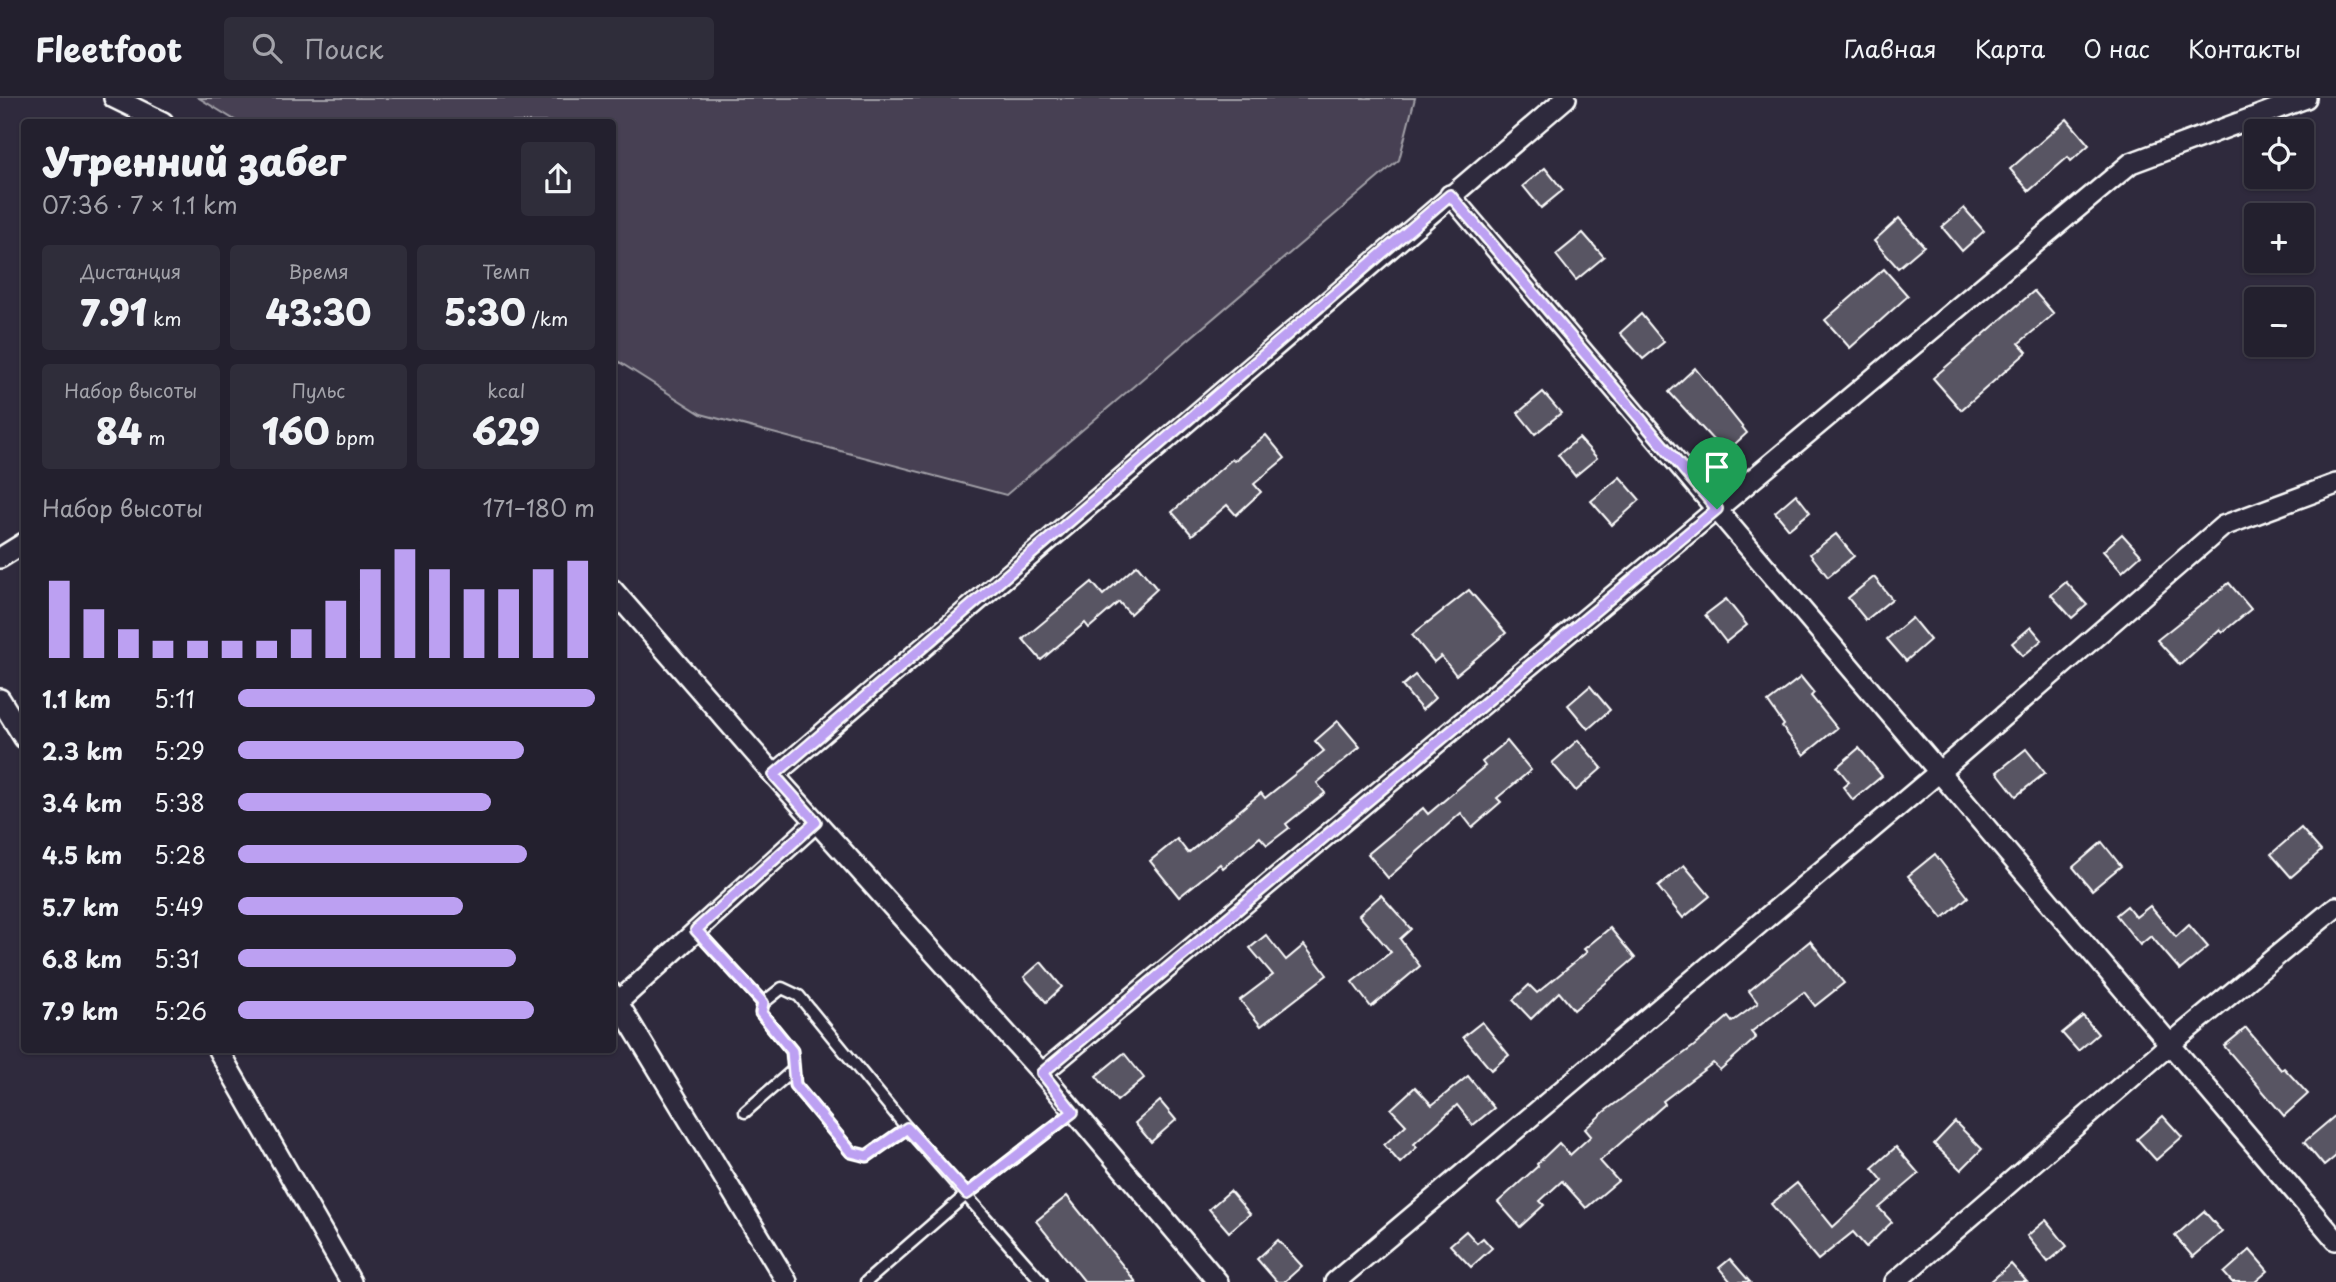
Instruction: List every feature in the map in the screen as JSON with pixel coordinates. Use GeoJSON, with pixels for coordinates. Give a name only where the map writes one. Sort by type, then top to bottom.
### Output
{"type":"FeatureCollection","features":[{"type":"Feature","properties":{"kind":"street"},"geometry":{"type":"LineString","coordinates":[[114,98],[157,119]]}},
{"type":"Feature","properties":{"kind":"street"},"geometry":{"type":"LineString","coordinates":[[774,775],[1566,98]]}},
{"type":"Feature","properties":{"kind":"street"},"geometry":{"type":"LineString","coordinates":[[1042,1073],[2131,163],[2306,98]]}},
{"type":"Feature","properties":{"kind":"street"},"geometry":{"type":"LineString","coordinates":[[1450,195],[2336,1241]]}},
{"type":"Feature","properties":{"kind":"street"},"geometry":{"type":"LineString","coordinates":[[1335,1282],[1939,772],[2223,526],[2336,484]]}},
{"type":"Feature","properties":{"kind":"street"},"geometry":{"type":"LineString","coordinates":[[0,558],[21,545]]}},
{"type":"Feature","properties":{"kind":"street"},"geometry":{"type":"LineString","coordinates":[[616,594],[774,775],[1042,1073],[1219,1282]]}},
{"type":"Feature","properties":{"kind":"street"},"geometry":{"type":"LineString","coordinates":[[0,699],[21,733]]}},
{"type":"Feature","properties":{"kind":"street"},"geometry":{"type":"LineString","coordinates":[[616,997],[696,930],[816,822]]}},
{"type":"Feature","properties":{"kind":"street"},"geometry":{"type":"LineString","coordinates":[[1895,1282],[2169,1045],[2336,907]]}},
{"type":"Feature","properties":{"kind":"street"},"geometry":{"type":"LineString","coordinates":[[616,1000],[787,1282]]}},
{"type":"Feature","properties":{"kind":"street"},"geometry":{"type":"LineString","coordinates":[[220,1053],[351,1282]]}},
{"type":"Feature","properties":{"kind":"lane"},"geometry":{"type":"LineString","coordinates":[[696,930],[763,1003]]}},
{"type":"Feature","properties":{"kind":"lane"},"geometry":{"type":"LineString","coordinates":[[907,1128],[867,1156],[851,1152],[795,1085],[792,1071],[795,1060],[792,1051],[761,1013],[763,1003],[782,988],[799,996],[907,1128],[1042,1282]]}},
{"type":"Feature","properties":{"kind":"lane"},"geometry":{"type":"LineString","coordinates":[[745,1112],[792,1071]]}},
{"type":"Feature","properties":{"kind":"lane"},"geometry":{"type":"LineString","coordinates":[[866,1282],[967,1194],[1073,1112]]}},
{"type":"Feature","properties":{"kind":"shaded area"},"geometry":{"type":"Polygon","coordinates":[[[199,98],[1415,98],[1399,160],[1006,495],[701,414],[616,360],[616,119],[233,119],[199,98]]]}},
{"type":"Feature","properties":{"kind":"building"},"geometry":{"type":"Polygon","coordinates":[[[2067,119],[2089,145],[2071,161],[2068,157],[2029,191],[2010,169],[2067,119]]]}},
{"type":"Feature","properties":{"kind":"building"},"geometry":{"type":"Polygon","coordinates":[[[1545,168],[1563,190],[1541,208],[1523,186],[1545,168]]]}},
{"type":"Feature","properties":{"kind":"building"},"geometry":{"type":"Polygon","coordinates":[[[1964,208],[1984,231],[1962,251],[1942,227],[1964,208]]]}},
{"type":"Feature","properties":{"kind":"building"},"geometry":{"type":"Polygon","coordinates":[[[1899,218],[1924,246],[1898,268],[1874,241],[1899,218]]]}},
{"type":"Feature","properties":{"kind":"building"},"geometry":{"type":"Polygon","coordinates":[[[1583,233],[1604,257],[1576,280],[1556,255],[1583,233]]]}},
{"type":"Feature","properties":{"kind":"building"},"geometry":{"type":"Polygon","coordinates":[[[1884,269],[1908,296],[1850,348],[1825,320],[1884,269]]]}},
{"type":"Feature","properties":{"kind":"building"},"geometry":{"type":"Polygon","coordinates":[[[2034,291],[2054,314],[2019,343],[2027,352],[1961,410],[1933,378],[2034,291]]]}},
{"type":"Feature","properties":{"kind":"building"},"geometry":{"type":"Polygon","coordinates":[[[1641,314],[1664,342],[1643,359],[1620,333],[1641,314]]]}},
{"type":"Feature","properties":{"kind":"building"},"geometry":{"type":"Polygon","coordinates":[[[1695,368],[1747,433],[1725,453],[1669,392],[1695,368]]]}},
{"type":"Feature","properties":{"kind":"building"},"geometry":{"type":"Polygon","coordinates":[[[1543,392],[1561,413],[1535,434],[1518,413],[1543,392]]]}},
{"type":"Feature","properties":{"kind":"building"},"geometry":{"type":"Polygon","coordinates":[[[1266,435],[1285,458],[1254,484],[1261,492],[1236,515],[1227,505],[1192,535],[1172,512],[1232,459],[1234,461],[1266,435]]]}},
{"type":"Feature","properties":{"kind":"building"},"geometry":{"type":"Polygon","coordinates":[[[1579,438],[1597,458],[1575,476],[1558,455],[1579,438]]]}},
{"type":"Feature","properties":{"kind":"building"},"geometry":{"type":"Polygon","coordinates":[[[1620,477],[1640,500],[1612,525],[1591,501],[1620,477]]]}},
{"type":"Feature","properties":{"kind":"building"},"geometry":{"type":"Polygon","coordinates":[[[1796,494],[1810,512],[1789,529],[1775,512],[1796,494]]]}},
{"type":"Feature","properties":{"kind":"building"},"geometry":{"type":"Polygon","coordinates":[[[1836,534],[1854,556],[1828,577],[1810,554],[1836,534]]]}},
{"type":"Feature","properties":{"kind":"building"},"geometry":{"type":"Polygon","coordinates":[[[2122,534],[2141,555],[2122,572],[2103,551],[2122,534]]]}},
{"type":"Feature","properties":{"kind":"building"},"geometry":{"type":"Polygon","coordinates":[[[1137,565],[1157,589],[1130,614],[1119,602],[1089,628],[1085,623],[1041,660],[1023,639],[1092,582],[1103,595],[1137,565]]]}},
{"type":"Feature","properties":{"kind":"building"},"geometry":{"type":"Polygon","coordinates":[[[1874,577],[1892,599],[1866,620],[1848,598],[1874,577]]]}},
{"type":"Feature","properties":{"kind":"building"},"geometry":{"type":"Polygon","coordinates":[[[2066,582],[2087,605],[2072,618],[2051,595],[2066,582]]]}},
{"type":"Feature","properties":{"kind":"building"},"geometry":{"type":"Polygon","coordinates":[[[2229,583],[2251,609],[2223,632],[2220,629],[2180,665],[2157,640],[2229,583]]]}},
{"type":"Feature","properties":{"kind":"building"},"geometry":{"type":"Polygon","coordinates":[[[1469,590],[1506,633],[1456,675],[1441,656],[1434,662],[1412,635],[1469,590]]]}},
{"type":"Feature","properties":{"kind":"building"},"geometry":{"type":"Polygon","coordinates":[[[1726,599],[1747,625],[1726,642],[1705,615],[1726,599]]]}},
{"type":"Feature","properties":{"kind":"building"},"geometry":{"type":"Polygon","coordinates":[[[1912,618],[1930,640],[1906,661],[1887,639],[1912,618]]]}},
{"type":"Feature","properties":{"kind":"building"},"geometry":{"type":"Polygon","coordinates":[[[2031,627],[2042,640],[2023,656],[2012,643],[2031,627]]]}},
{"type":"Feature","properties":{"kind":"building"},"geometry":{"type":"Polygon","coordinates":[[[1415,675],[1435,698],[1422,710],[1402,686],[1415,675]]]}},
{"type":"Feature","properties":{"kind":"building"},"geometry":{"type":"Polygon","coordinates":[[[1801,677],[1814,693],[1811,696],[1837,728],[1804,755],[1782,727],[1784,725],[1768,702],[1801,677]]]}},
{"type":"Feature","properties":{"kind":"building"},"geometry":{"type":"Polygon","coordinates":[[[1590,686],[1610,710],[1588,729],[1568,705],[1590,686]]]}},
{"type":"Feature","properties":{"kind":"building"},"geometry":{"type":"Polygon","coordinates":[[[1338,721],[1360,747],[1317,783],[1325,793],[1286,824],[1289,828],[1267,845],[1260,837],[1223,868],[1220,864],[1179,897],[1150,861],[1177,839],[1188,853],[1261,793],[1265,798],[1324,751],[1315,741],[1338,721]]]}},
{"type":"Feature","properties":{"kind":"building"},"geometry":{"type":"Polygon","coordinates":[[[1578,740],[1602,768],[1576,791],[1552,763],[1578,740]]]}},
{"type":"Feature","properties":{"kind":"building"},"geometry":{"type":"Polygon","coordinates":[[[1507,741],[1531,770],[1497,798],[1501,802],[1472,827],[1461,813],[1388,878],[1368,854],[1423,808],[1428,814],[1485,766],[1482,762],[1507,741]]]}},
{"type":"Feature","properties":{"kind":"building"},"geometry":{"type":"Polygon","coordinates":[[[1859,748],[1882,776],[1853,800],[1843,787],[1849,782],[1837,767],[1859,748]]]}},
{"type":"Feature","properties":{"kind":"building"},"geometry":{"type":"Polygon","coordinates":[[[2026,749],[2045,773],[2016,796],[1997,772],[2026,749]]]}},
{"type":"Feature","properties":{"kind":"building"},"geometry":{"type":"Polygon","coordinates":[[[2301,828],[2321,851],[2291,877],[2271,854],[2301,828]]]}},
{"type":"Feature","properties":{"kind":"building"},"geometry":{"type":"Polygon","coordinates":[[[2102,842],[2121,866],[2092,890],[2073,867],[2102,842]]]}},
{"type":"Feature","properties":{"kind":"building"},"geometry":{"type":"Polygon","coordinates":[[[1935,854],[1968,897],[1943,918],[1908,876],[1935,854]]]}},
{"type":"Feature","properties":{"kind":"building"},"geometry":{"type":"Polygon","coordinates":[[[1684,865],[1710,896],[1683,918],[1658,887],[1684,865]]]}},
{"type":"Feature","properties":{"kind":"building"},"geometry":{"type":"Polygon","coordinates":[[[1381,895],[1411,929],[1400,939],[1420,966],[1371,1007],[1352,982],[1391,952],[1359,915],[1381,895]]]}},
{"type":"Feature","properties":{"kind":"building"},"geometry":{"type":"Polygon","coordinates":[[[2127,906],[2136,917],[2150,906],[2176,937],[2189,925],[2208,947],[2180,970],[2151,936],[2140,945],[2116,915],[2127,906]]]}},
{"type":"Feature","properties":{"kind":"building"},"geometry":{"type":"Polygon","coordinates":[[[1610,928],[1635,958],[1574,1010],[1559,992],[1531,1019],[1513,1000],[1529,985],[1537,993],[1587,952],[1584,949],[1610,928]]]}},
{"type":"Feature","properties":{"kind":"building"},"geometry":{"type":"Polygon","coordinates":[[[1266,935],[1286,960],[1304,945],[1327,975],[1261,1026],[1240,1000],[1273,975],[1250,948],[1266,935]]]}},
{"type":"Feature","properties":{"kind":"building"},"geometry":{"type":"Polygon","coordinates":[[[1810,941],[1844,983],[1815,1006],[1804,992],[1751,1032],[1756,1038],[1720,1070],[1713,1063],[1663,1101],[1665,1104],[1600,1161],[1618,1181],[1586,1208],[1562,1181],[1540,1201],[1544,1205],[1520,1227],[1498,1202],[1559,1143],[1570,1155],[1591,1136],[1585,1129],[1605,1111],[1694,1046],[1728,1017],[1732,1022],[1758,1003],[1749,991],[1810,941]]]}},
{"type":"Feature","properties":{"kind":"building"},"geometry":{"type":"Polygon","coordinates":[[[1041,962],[1062,987],[1046,1002],[1024,977],[1041,962]]]}},
{"type":"Feature","properties":{"kind":"building"},"geometry":{"type":"Polygon","coordinates":[[[2083,1016],[2098,1034],[2078,1051],[2062,1033],[2083,1016]]]}},
{"type":"Feature","properties":{"kind":"building"},"geometry":{"type":"Polygon","coordinates":[[[1482,1022],[1509,1055],[1491,1070],[1463,1037],[1482,1022]]]}},
{"type":"Feature","properties":{"kind":"building"},"geometry":{"type":"Polygon","coordinates":[[[2246,1028],[2281,1070],[2284,1068],[2308,1094],[2284,1116],[2224,1046],[2246,1028]]]}},
{"type":"Feature","properties":{"kind":"building"},"geometry":{"type":"Polygon","coordinates":[[[1124,1053],[1144,1078],[1117,1101],[1096,1076],[1124,1053]]]}},
{"type":"Feature","properties":{"kind":"building"},"geometry":{"type":"Polygon","coordinates":[[[1468,1076],[1494,1108],[1473,1125],[1457,1105],[1414,1144],[1417,1147],[1400,1163],[1384,1145],[1406,1125],[1391,1109],[1415,1087],[1432,1105],[1468,1076]]]}},
{"type":"Feature","properties":{"kind":"building"},"geometry":{"type":"Polygon","coordinates":[[[1160,1101],[1176,1120],[1151,1142],[1135,1123],[1160,1101]]]}},
{"type":"Feature","properties":{"kind":"building"},"geometry":{"type":"Polygon","coordinates":[[[2336,1115],[2336,1156],[2324,1166],[2304,1142],[2336,1115]]]}},
{"type":"Feature","properties":{"kind":"building"},"geometry":{"type":"Polygon","coordinates":[[[2163,1116],[2182,1137],[2156,1160],[2137,1139],[2163,1116]]]}},
{"type":"Feature","properties":{"kind":"building"},"geometry":{"type":"Polygon","coordinates":[[[1955,1122],[1982,1149],[1961,1170],[1934,1144],[1955,1122]]]}},
{"type":"Feature","properties":{"kind":"building"},"geometry":{"type":"Polygon","coordinates":[[[1896,1147],[1919,1174],[1879,1208],[1892,1222],[1866,1247],[1853,1232],[1818,1260],[1771,1204],[1797,1183],[1833,1227],[1883,1181],[1872,1168],[1896,1147]]]}},
{"type":"Feature","properties":{"kind":"building"},"geometry":{"type":"Polygon","coordinates":[[[1230,1191],[1250,1214],[1229,1232],[1209,1209],[1230,1191]]]}},
{"type":"Feature","properties":{"kind":"building"},"geometry":{"type":"Polygon","coordinates":[[[1067,1196],[1136,1282],[1085,1282],[1036,1221],[1067,1196]]]}},
{"type":"Feature","properties":{"kind":"building"},"geometry":{"type":"Polygon","coordinates":[[[2204,1211],[2222,1232],[2193,1257],[2175,1236],[2204,1211]]]}},
{"type":"Feature","properties":{"kind":"building"},"geometry":{"type":"Polygon","coordinates":[[[2046,1220],[2067,1246],[2048,1262],[2027,1236],[2046,1220]]]}},
{"type":"Feature","properties":{"kind":"building"},"geometry":{"type":"Polygon","coordinates":[[[1466,1231],[1477,1243],[1483,1238],[1492,1248],[1471,1267],[1450,1245],[1466,1231]]]}},
{"type":"Feature","properties":{"kind":"building"},"geometry":{"type":"Polygon","coordinates":[[[1278,1240],[1302,1266],[1284,1282],[1277,1282],[1257,1259],[1278,1240]]]}},
{"type":"Feature","properties":{"kind":"building"},"geometry":{"type":"Polygon","coordinates":[[[2250,1250],[2268,1271],[2255,1282],[2232,1282],[2224,1273],[2250,1250]]]}},
{"type":"Feature","properties":{"kind":"building"},"geometry":{"type":"Polygon","coordinates":[[[1730,1259],[1750,1282],[1731,1282],[1719,1268],[1730,1259]]]}},
{"type":"Feature","properties":{"kind":"building"},"geometry":{"type":"Polygon","coordinates":[[[2011,1264],[2027,1282],[1990,1282],[2011,1264]]]}},
{"type":"Feature","properties":{"kind":"route"},"geometry":{"type":"LineString","coordinates":[[1450,195],[1717,509],[1042,1073],[1073,1112],[967,1194],[907,1128],[867,1156],[851,1152],[795,1085],[792,1071],[795,1060],[792,1051],[766,1022],[761,1013],[763,1003],[696,930],[816,822],[774,775],[1450,195]]}}]}
